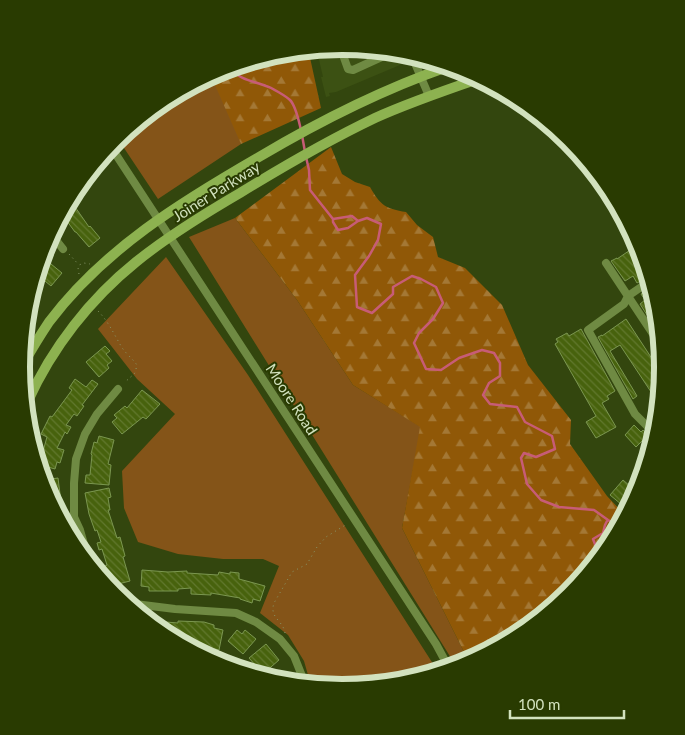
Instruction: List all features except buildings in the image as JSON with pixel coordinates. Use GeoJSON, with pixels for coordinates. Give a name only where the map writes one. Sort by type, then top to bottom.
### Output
{"type":"FeatureCollection","features":[{"type":"Feature","properties":{"kind":"main road","name":"Joiner Parkway"},"geometry":{"type":"LineString","coordinates":[[31,352],[49,323],[76,290],[111,255],[158,219],[216,181],[324,120],[438,70]]}},
{"type":"Feature","properties":{"kind":"main road","name":"Joiner Parkway"},"geometry":{"type":"LineString","coordinates":[[32,394],[53,355],[91,305],[124,272],[170,237],[285,165],[332,140],[429,96],[469,82]]}},
{"type":"Feature","properties":{"kind":"street"},"geometry":{"type":"LineString","coordinates":[[343,55],[348,69],[353,70],[377,57]]}},
{"type":"Feature","properties":{"kind":"street"},"geometry":{"type":"LineString","coordinates":[[416,64],[429,96]]}},
{"type":"Feature","properties":{"kind":"street","name":"Moore Road"},"geometry":{"type":"LineString","coordinates":[[115,154],[436,644],[446,662]]}},
{"type":"Feature","properties":{"kind":"street"},"geometry":{"type":"LineString","coordinates":[[57,242],[62,249]]}},
{"type":"Feature","properties":{"kind":"street"},"geometry":{"type":"LineString","coordinates":[[606,262],[653,333]]}},
{"type":"Feature","properties":{"kind":"street"},"geometry":{"type":"LineString","coordinates":[[644,285],[628,296],[624,304],[588,330],[635,414],[649,428]]}},
{"type":"Feature","properties":{"kind":"street"},"geometry":{"type":"LineString","coordinates":[[83,541],[74,517],[76,459],[85,434],[97,414],[118,389]]}},
{"type":"Feature","properties":{"kind":"street"},"geometry":{"type":"LineString","coordinates":[[69,518],[74,517]]}},
{"type":"Feature","properties":{"kind":"street"},"geometry":{"type":"LineString","coordinates":[[139,605],[236,613],[256,622],[280,639],[294,656],[303,677]]}},
{"type":"Feature","properties":{"kind":"path"},"geometry":{"type":"LineString","coordinates":[[62,249],[79,265]]}},
{"type":"Feature","properties":{"kind":"path"},"geometry":{"type":"LineString","coordinates":[[91,305],[107,321],[121,347],[137,365],[135,373],[118,389]]}},
{"type":"Feature","properties":{"kind":"path"},"geometry":{"type":"LineString","coordinates":[[280,639],[286,632],[275,616],[272,607],[289,575],[307,564],[317,547],[326,537],[354,520]]}},
{"type":"Feature","properties":{"kind":"shaded area"},"geometry":{"type":"Polygon","coordinates":[[[342,55],[383,58],[398,60],[400,65],[336,92],[329,93],[330,96],[326,97],[321,77],[323,77],[318,56],[342,55]]]}},
{"type":"Feature","properties":{"kind":"shaded area"},"geometry":{"type":"Polygon","coordinates":[[[221,80],[241,144],[158,199],[123,146],[136,133],[169,108],[204,87],[221,80]]]}},
{"type":"Feature","properties":{"kind":"shaded area"},"geometry":{"type":"Polygon","coordinates":[[[235,218],[297,300],[353,385],[421,427],[402,528],[465,655],[452,660],[189,237],[235,218]]]}},
{"type":"Feature","properties":{"kind":"shaded area"},"geometry":{"type":"Polygon","coordinates":[[[166,257],[248,375],[434,666],[403,674],[363,679],[342,680],[309,678],[304,661],[288,635],[260,613],[279,566],[263,559],[223,559],[178,554],[138,542],[124,508],[122,471],[175,414],[137,379],[98,329],[166,257]]]}},
{"type":"Feature","properties":{"kind":"green space"},"geometry":{"type":"Polygon","coordinates":[[[310,57],[321,108],[241,144],[214,83],[262,66],[310,57]]]}},
{"type":"Feature","properties":{"kind":"green space"},"geometry":{"type":"Polygon","coordinates":[[[331,147],[342,174],[355,182],[370,187],[377,198],[388,208],[406,212],[417,225],[433,237],[438,257],[465,268],[502,305],[528,365],[571,420],[570,444],[607,496],[621,510],[602,541],[577,574],[533,615],[499,638],[465,655],[402,528],[420,427],[353,385],[297,300],[235,218],[331,147]]]}},
{"type":"Feature","properties":{"kind":"waterway"},"geometry":{"type":"LineString","coordinates":[[237,74],[271,88],[290,100],[296,110],[301,130]]}},
{"type":"Feature","properties":{"kind":"waterway"},"geometry":{"type":"LineString","coordinates":[[302,135],[305,152]]}},
{"type":"Feature","properties":{"kind":"waterway"},"geometry":{"type":"LineString","coordinates":[[306,157],[310,190],[333,219],[352,216],[358,221],[367,218],[381,224],[378,240],[355,275],[357,307],[372,313],[393,294],[393,287],[412,276],[436,287],[443,303],[433,319],[419,333],[414,343],[426,369],[441,370],[459,358],[482,350],[494,353],[500,363],[500,376],[489,383],[483,395],[490,404],[517,407],[525,422],[552,436],[555,449],[536,457],[524,453],[521,458],[527,484],[541,500],[559,507],[594,510],[613,523]]}},
{"type":"Feature","properties":{"kind":"waterway"},"geometry":{"type":"LineString","coordinates":[[333,219],[338,230],[348,228],[358,221]]}},
{"type":"Feature","properties":{"kind":"waterway"},"geometry":{"type":"LineString","coordinates":[[597,549],[593,539],[603,533],[607,521]]}}]}
